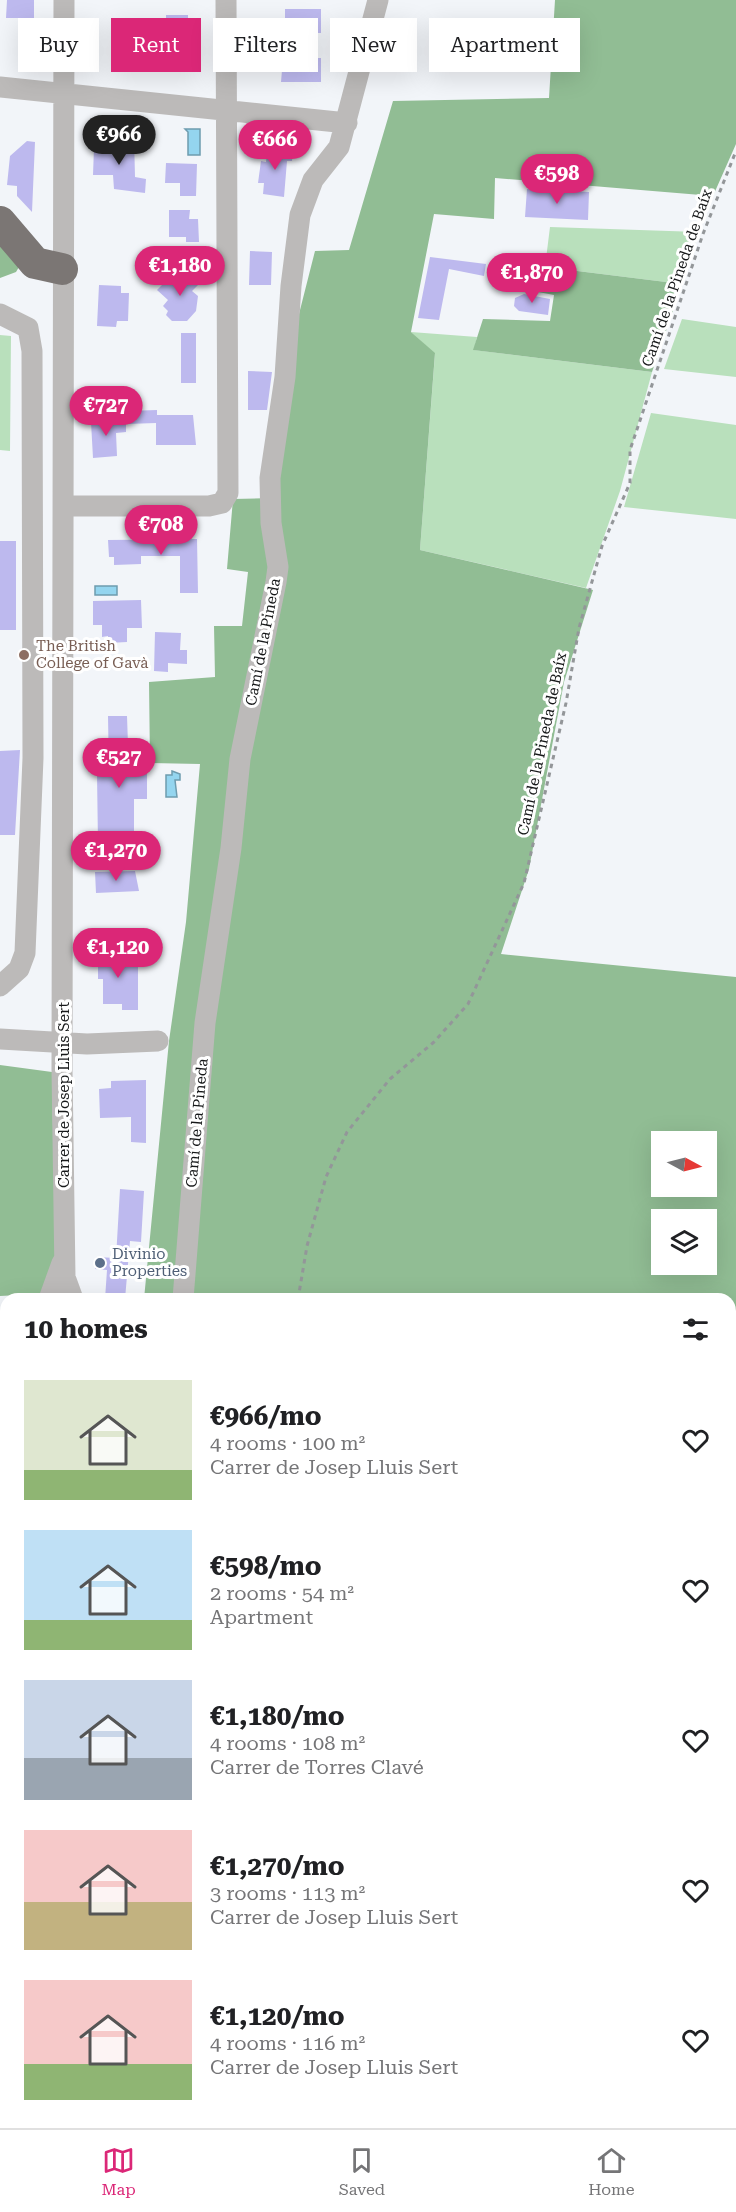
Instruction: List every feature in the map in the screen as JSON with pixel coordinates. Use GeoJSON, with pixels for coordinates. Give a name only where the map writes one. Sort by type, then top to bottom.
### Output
{"type":"FeatureCollection","features":[{"type":"Feature","properties":{"kind":"highway"},"geometry":{"type":"LineString","coordinates":[[0,222],[35,263],[63,269]]}},
{"type":"Feature","properties":{"kind":"street","name":"Carrer de Josep Lluis Sert"},"geometry":{"type":"LineString","coordinates":[[64,0],[64,1253],[66,1283],[70,1293]]}},
{"type":"Feature","properties":{"kind":"street"},"geometry":{"type":"LineString","coordinates":[[63,506],[209,506],[222,502],[228,493],[225,0]]}},
{"type":"Feature","properties":{"kind":"street","name":"Camí de la Pineda"},"geometry":{"type":"LineString","coordinates":[[184,1293],[207,1011],[231,848],[244,733],[259,674],[278,567],[272,523],[270,478],[285,377],[295,240],[300,215],[313,180],[339,147],[378,0]]}},
{"type":"Feature","properties":{"kind":"street"},"geometry":{"type":"LineString","coordinates":[[0,87],[346,123]]}},
{"type":"Feature","properties":{"kind":"street"},"geometry":{"type":"LineString","coordinates":[[0,314],[28,328],[32,351],[33,758],[25,953],[19,969],[0,986]]}},
{"type":"Feature","properties":{"kind":"street"},"geometry":{"type":"LineString","coordinates":[[0,1040],[87,1044],[158,1041]]}},
{"type":"Feature","properties":{"kind":"street","name":"Carrer de Josep Lluis Sert"},"geometry":{"type":"LineString","coordinates":[[51,1293],[64,1253]]}},
{"type":"Feature","properties":{"kind":"path","name":"Camí de la Pineda de Baíx"},"geometry":{"type":"LineString","coordinates":[[299,1293],[307,1246],[326,1177],[347,1132],[390,1079],[434,1042],[468,1004],[524,883],[563,714],[579,628],[599,556],[630,483],[630,450],[703,234],[736,151]]}},
{"type":"Feature","properties":{"kind":"green space"},"geometry":{"type":"Polygon","coordinates":[[[555,0],[736,0],[736,144],[713,196],[495,178],[494,219],[434,214],[411,332],[435,353],[420,550],[593,590],[564,682],[529,869],[501,954],[736,977],[736,1293],[145,1293],[169,1041],[186,922],[200,764],[150,763],[149,682],[215,677],[214,626],[242,626],[248,572],[227,569],[233,499],[272,498],[299,314],[315,251],[349,250],[393,101],[549,98],[551,72],[580,72],[580,18],[554,18],[555,0]]]}},
{"type":"Feature","properties":{"kind":"green space"},"geometry":{"type":"Polygon","coordinates":[[[550,227],[699,232],[682,284],[545,267],[550,227]]]}},
{"type":"Feature","properties":{"kind":"green space"},"geometry":{"type":"Polygon","coordinates":[[[0,236],[22,262],[16,272],[0,278],[0,236]]]}},
{"type":"Feature","properties":{"kind":"green space"},"geometry":{"type":"Polygon","coordinates":[[[545,267],[682,284],[652,372],[473,350],[483,319],[550,321],[554,295],[538,292],[545,267]]]}},
{"type":"Feature","properties":{"kind":"green space"},"geometry":{"type":"Polygon","coordinates":[[[682,319],[736,327],[736,377],[664,369],[682,319]]]}},
{"type":"Feature","properties":{"kind":"green space"},"geometry":{"type":"Polygon","coordinates":[[[411,332],[477,337],[474,350],[652,372],[620,491],[586,588],[420,550],[435,354],[411,332]]]}},
{"type":"Feature","properties":{"kind":"green space"},"geometry":{"type":"Polygon","coordinates":[[[0,335],[11,336],[10,451],[0,450],[0,335]]]}},
{"type":"Feature","properties":{"kind":"green space"},"geometry":{"type":"Polygon","coordinates":[[[651,413],[736,425],[736,519],[624,507],[651,413]]]}},
{"type":"Feature","properties":{"kind":"green space"},"geometry":{"type":"Polygon","coordinates":[[[0,1065],[52,1072],[56,1293],[0,1293],[0,1065]]]}},
{"type":"Feature","properties":{"kind":"water"},"geometry":{"type":"Polygon","coordinates":[[[185,129],[200,129],[200,155],[188,155],[188,132],[185,129]]]}},
{"type":"Feature","properties":{"kind":"water"},"geometry":{"type":"Polygon","coordinates":[[[95,586],[117,586],[117,595],[95,595],[95,586]]]}},
{"type":"Feature","properties":{"kind":"water"},"geometry":{"type":"Polygon","coordinates":[[[172,771],[180,774],[180,780],[175,780],[177,797],[166,797],[166,775],[172,775],[172,771]]]}},
{"type":"Feature","properties":{"kind":"building"},"geometry":{"type":"Polygon","coordinates":[[[7,0],[34,0],[34,18],[6,18],[7,0]]]}},
{"type":"Feature","properties":{"kind":"building"},"geometry":{"type":"Polygon","coordinates":[[[285,9],[321,9],[321,33],[318,33],[318,18],[285,18],[285,9]]]}},
{"type":"Feature","properties":{"kind":"building"},"geometry":{"type":"Polygon","coordinates":[[[166,15],[188,15],[188,18],[166,18],[166,15]]]}},
{"type":"Feature","properties":{"kind":"building"},"geometry":{"type":"Polygon","coordinates":[[[318,58],[321,58],[321,82],[281,82],[282,72],[318,72],[318,58]]]}},
{"type":"Feature","properties":{"kind":"building"},"geometry":{"type":"Polygon","coordinates":[[[134,136],[135,177],[146,179],[145,193],[114,189],[113,175],[93,175],[94,148],[122,147],[122,137],[134,136]]]}},
{"type":"Feature","properties":{"kind":"building"},"geometry":{"type":"Polygon","coordinates":[[[27,141],[35,142],[32,212],[17,196],[17,186],[7,185],[10,156],[27,141]]]}},
{"type":"Feature","properties":{"kind":"building"},"geometry":{"type":"Polygon","coordinates":[[[277,146],[293,148],[292,161],[287,161],[284,197],[263,194],[264,183],[258,183],[261,161],[266,162],[267,150],[276,151],[277,146]]]}},
{"type":"Feature","properties":{"kind":"building"},"geometry":{"type":"Polygon","coordinates":[[[166,163],[197,164],[196,196],[180,196],[180,183],[165,183],[166,163]]]}},
{"type":"Feature","properties":{"kind":"building"},"geometry":{"type":"Polygon","coordinates":[[[527,189],[589,192],[588,220],[525,217],[527,189]]]}},
{"type":"Feature","properties":{"kind":"building"},"geometry":{"type":"Polygon","coordinates":[[[169,210],[190,210],[189,219],[198,219],[199,242],[186,242],[186,237],[169,237],[169,210]]]}},
{"type":"Feature","properties":{"kind":"building"},"geometry":{"type":"Polygon","coordinates":[[[250,251],[272,252],[271,285],[249,285],[250,251]]]}},
{"type":"Feature","properties":{"kind":"building"},"geometry":{"type":"Polygon","coordinates":[[[430,257],[486,264],[484,276],[449,269],[439,320],[418,318],[430,257]]]}},
{"type":"Feature","properties":{"kind":"building"},"geometry":{"type":"Polygon","coordinates":[[[179,268],[198,285],[192,291],[198,296],[196,311],[187,321],[172,321],[166,315],[168,311],[163,306],[168,300],[157,290],[179,268]]]}},
{"type":"Feature","properties":{"kind":"building"},"geometry":{"type":"Polygon","coordinates":[[[99,285],[121,286],[121,293],[129,293],[128,321],[117,321],[116,327],[97,326],[99,285]]]}},
{"type":"Feature","properties":{"kind":"building"},"geometry":{"type":"Polygon","coordinates":[[[524,294],[550,299],[548,315],[519,311],[514,306],[515,298],[524,294]]]}},
{"type":"Feature","properties":{"kind":"building"},"geometry":{"type":"Polygon","coordinates":[[[181,333],[196,333],[196,383],[181,383],[181,333]]]}},
{"type":"Feature","properties":{"kind":"building"},"geometry":{"type":"Polygon","coordinates":[[[248,371],[272,372],[267,410],[248,410],[248,371]]]}},
{"type":"Feature","properties":{"kind":"building"},"geometry":{"type":"Polygon","coordinates":[[[157,410],[157,415],[193,415],[196,445],[156,445],[156,423],[127,424],[127,411],[157,410]]]}},
{"type":"Feature","properties":{"kind":"building"},"geometry":{"type":"Polygon","coordinates":[[[126,420],[126,432],[116,433],[117,456],[93,458],[91,422],[126,420]]]}},
{"type":"Feature","properties":{"kind":"building"},"geometry":{"type":"Polygon","coordinates":[[[197,539],[198,593],[180,593],[180,556],[141,556],[141,564],[114,565],[114,557],[109,557],[108,540],[197,539]]]}},
{"type":"Feature","properties":{"kind":"building"},"geometry":{"type":"Polygon","coordinates":[[[0,541],[16,541],[16,630],[0,630],[0,541]]]}},
{"type":"Feature","properties":{"kind":"building"},"geometry":{"type":"Polygon","coordinates":[[[141,600],[142,628],[127,628],[127,642],[108,643],[108,636],[102,637],[102,625],[93,625],[93,601],[141,600]]]}},
{"type":"Feature","properties":{"kind":"building"},"geometry":{"type":"Polygon","coordinates":[[[155,632],[181,633],[180,650],[187,650],[187,664],[168,663],[168,672],[154,671],[155,632]]]}},
{"type":"Feature","properties":{"kind":"building"},"geometry":{"type":"Polygon","coordinates":[[[108,716],[127,716],[129,773],[147,773],[147,799],[134,799],[134,844],[98,844],[97,774],[109,773],[108,716]]]}},
{"type":"Feature","properties":{"kind":"building"},"geometry":{"type":"Polygon","coordinates":[[[20,750],[15,835],[0,835],[0,751],[20,750]]]}},
{"type":"Feature","properties":{"kind":"building"},"geometry":{"type":"Polygon","coordinates":[[[135,871],[139,891],[96,893],[95,872],[135,871]]]}},
{"type":"Feature","properties":{"kind":"building"},"geometry":{"type":"Polygon","coordinates":[[[98,946],[119,946],[119,962],[138,962],[138,1010],[122,1010],[122,1004],[103,1004],[103,979],[98,979],[98,946]]]}},
{"type":"Feature","properties":{"kind":"building"},"geometry":{"type":"Polygon","coordinates":[[[146,1080],[146,1143],[131,1142],[131,1117],[100,1118],[99,1089],[111,1088],[111,1081],[146,1080]]]}},
{"type":"Feature","properties":{"kind":"building"},"geometry":{"type":"Polygon","coordinates":[[[120,1189],[144,1191],[141,1242],[130,1241],[126,1293],[105,1293],[107,1270],[95,1269],[96,1257],[116,1258],[120,1189]]]}},
{"type":"Feature","properties":{"kind":"place","name":"The British College of Gavà"},"geometry":{"type":"Point","coordinates":[24,655]}},
{"type":"Feature","properties":{"kind":"place","name":"Divinio Properties"},"geometry":{"type":"Point","coordinates":[100,1263]}}]}
